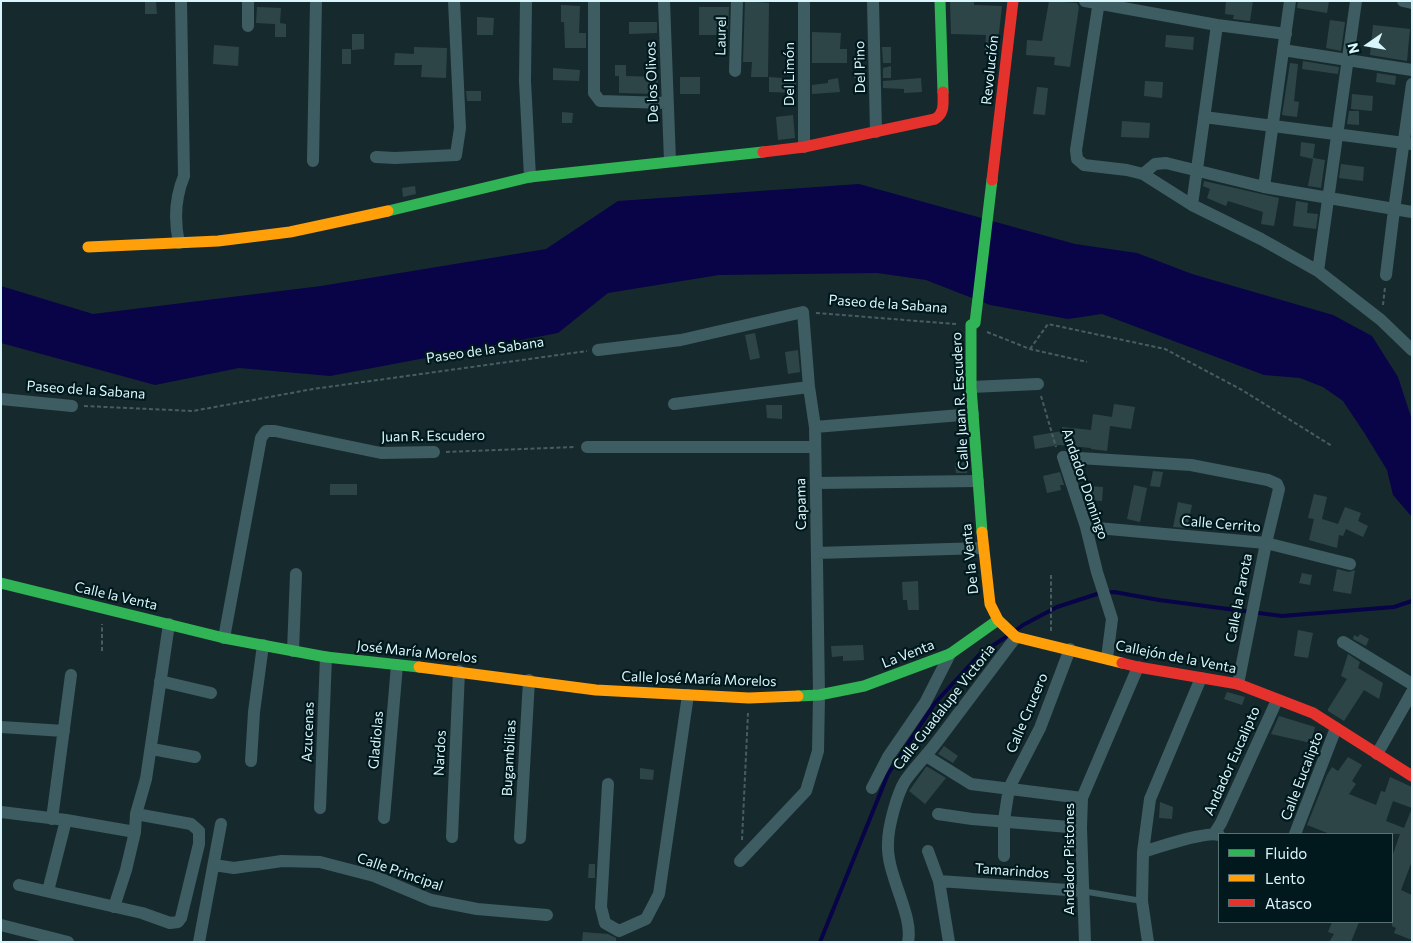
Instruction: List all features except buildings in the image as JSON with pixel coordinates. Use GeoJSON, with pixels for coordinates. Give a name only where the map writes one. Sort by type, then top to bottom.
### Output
{"type":"FeatureCollection","features":[{"type":"Feature","properties":{"kind":"street"},"geometry":{"type":"LineString","coordinates":[[179,243],[175,227],[177,193],[184,176],[181,1]]}},
{"type":"Feature","properties":{"kind":"street"},"geometry":{"type":"LineString","coordinates":[[248,1],[248,26]]}},
{"type":"Feature","properties":{"kind":"street"},"geometry":{"type":"LineString","coordinates":[[313,161],[316,1]]}},
{"type":"Feature","properties":{"kind":"street"},"geometry":{"type":"LineString","coordinates":[[376,156],[395,158],[456,156],[460,128],[454,1]]}},
{"type":"Feature","properties":{"kind":"street"},"geometry":{"type":"LineString","coordinates":[[526,1],[525,80],[530,177]]}},
{"type":"Feature","properties":{"kind":"street"},"geometry":{"type":"LineString","coordinates":[[594,1],[594,93],[600,101],[667,103]]}},
{"type":"Feature","properties":{"kind":"street","name":"De los Olivos"},"geometry":{"type":"LineString","coordinates":[[664,1],[670,161]]}},
{"type":"Feature","properties":{"kind":"street","name":"Laurel"},"geometry":{"type":"LineString","coordinates":[[735,71],[737,1]]}},
{"type":"Feature","properties":{"kind":"street","name":"Del Limón"},"geometry":{"type":"LineString","coordinates":[[804,1],[804,147]]}},
{"type":"Feature","properties":{"kind":"street","name":"Del Pino"},"geometry":{"type":"LineString","coordinates":[[873,1],[876,132]]}},
{"type":"Feature","properties":{"kind":"street"},"geometry":{"type":"LineString","coordinates":[[88,247],[218,241],[290,232],[530,177],[804,147],[935,119],[940,116],[943,108],[940,1]]}},
{"type":"Feature","properties":{"kind":"street","name":"Revolución"},"geometry":{"type":"LineString","coordinates":[[973,324],[1013,1]]}},
{"type":"Feature","properties":{"kind":"street"},"geometry":{"type":"LineString","coordinates":[[1264,187],[1290,1]]}},
{"type":"Feature","properties":{"kind":"street"},"geometry":{"type":"LineString","coordinates":[[1318,270],[1356,1]]}},
{"type":"Feature","properties":{"kind":"street"},"geometry":{"type":"LineString","coordinates":[[1402,1],[1412,3]]}},
{"type":"Feature","properties":{"kind":"street"},"geometry":{"type":"LineString","coordinates":[[1286,34],[1217,25],[1094,2],[1076,150],[1077,159],[1084,165],[1127,170],[1143,174],[1192,205],[1318,270],[1381,320],[1412,350]]}},
{"type":"Feature","properties":{"kind":"street"},"geometry":{"type":"LineString","coordinates":[[1192,205],[1217,25]]}},
{"type":"Feature","properties":{"kind":"street"},"geometry":{"type":"LineString","coordinates":[[1283,50],[1412,70]]}},
{"type":"Feature","properties":{"kind":"street"},"geometry":{"type":"LineString","coordinates":[[1386,275],[1394,210],[1408,144],[1412,84]]}},
{"type":"Feature","properties":{"kind":"street"},"geometry":{"type":"LineString","coordinates":[[1204,117],[1408,144]]}},
{"type":"Feature","properties":{"kind":"street"},"geometry":{"type":"LineString","coordinates":[[1143,174],[1155,164],[1166,163],[1264,187],[1412,212]]}},
{"type":"Feature","properties":{"kind":"street"},"geometry":{"type":"LineString","coordinates":[[598,350],[681,340],[803,312]]}},
{"type":"Feature","properties":{"kind":"street","name":"Capama"},"geometry":{"type":"LineString","coordinates":[[740,861],[806,791],[818,751],[820,695],[815,427],[809,388],[803,312]]}},
{"type":"Feature","properties":{"kind":"street","name":"Calle Juan R. Escudero"},"geometry":{"type":"LineString","coordinates":[[973,324],[971,387],[978,481]]}},
{"type":"Feature","properties":{"kind":"street"},"geometry":{"type":"LineString","coordinates":[[971,387],[1038,384]]}},
{"type":"Feature","properties":{"kind":"street"},"geometry":{"type":"LineString","coordinates":[[674,404],[809,388]]}},
{"type":"Feature","properties":{"kind":"street","name":"Paseo de la Sabana"},"geometry":{"type":"LineString","coordinates":[[1,399],[72,406]]}},
{"type":"Feature","properties":{"kind":"street"},"geometry":{"type":"LineString","coordinates":[[815,427],[973,414]]}},
{"type":"Feature","properties":{"kind":"street","name":"Juan R. Escudero"},"geometry":{"type":"LineString","coordinates":[[224,638],[261,438],[266,431],[275,431],[381,453],[434,452]]}},
{"type":"Feature","properties":{"kind":"street"},"geometry":{"type":"LineString","coordinates":[[587,447],[815,447]]}},
{"type":"Feature","properties":{"kind":"street","name":"Calle la Parota"},"geometry":{"type":"LineString","coordinates":[[1063,457],[1190,465],[1268,480],[1277,484],[1279,489],[1266,543],[1238,684]]}},
{"type":"Feature","properties":{"kind":"street","name":"Andador Domingo"},"geometry":{"type":"LineString","coordinates":[[1063,457],[1086,527],[1101,586],[1112,619],[1107,658]]}},
{"type":"Feature","properties":{"kind":"street"},"geometry":{"type":"LineString","coordinates":[[816,483],[978,481]]}},
{"type":"Feature","properties":{"kind":"street","name":"De la Venta"},"geometry":{"type":"LineString","coordinates":[[978,481],[983,548],[990,604],[1008,630]]}},
{"type":"Feature","properties":{"kind":"street","name":"Calle Cerrito"},"geometry":{"type":"LineString","coordinates":[[1086,527],[1266,543],[1350,564]]}},
{"type":"Feature","properties":{"kind":"street"},"geometry":{"type":"LineString","coordinates":[[817,553],[983,548]]}},
{"type":"Feature","properties":{"kind":"street"},"geometry":{"type":"LineString","coordinates":[[293,651],[296,574]]}},
{"type":"Feature","properties":{"kind":"street","name":"Calle la Venta"},"geometry":{"type":"LineString","coordinates":[[1,583],[103,610],[144,617],[224,638]]}},
{"type":"Feature","properties":{"kind":"street"},"geometry":{"type":"LineString","coordinates":[[114,907],[126,870],[135,832],[136,814],[146,779],[169,624]]}},
{"type":"Feature","properties":{"kind":"street","name":"Callejón de la Venta"},"geometry":{"type":"LineString","coordinates":[[1008,630],[1051,646],[1138,666],[1238,684],[1314,714],[1412,776]]}},
{"type":"Feature","properties":{"kind":"street","name":"La Venta"},"geometry":{"type":"LineString","coordinates":[[820,695],[864,686],[1008,630]]}},
{"type":"Feature","properties":{"kind":"street","name":"Calle Guadalupe Victoria"},"geometry":{"type":"LineString","coordinates":[[908,942],[909,925],[895,885],[888,853],[888,842],[894,810],[905,782],[926,756],[1008,630]]}},
{"type":"Feature","properties":{"kind":"street","name":"José María Morelos"},"geometry":{"type":"LineString","coordinates":[[224,638],[326,657],[459,671],[608,691]]}},
{"type":"Feature","properties":{"kind":"street"},"geometry":{"type":"LineString","coordinates":[[1343,642],[1412,684]]}},
{"type":"Feature","properties":{"kind":"street"},"geometry":{"type":"LineString","coordinates":[[250,761],[263,645]]}},
{"type":"Feature","properties":{"kind":"street","name":"Calle Crucero"},"geometry":{"type":"LineString","coordinates":[[1004,856],[1004,820],[1010,788],[1040,728],[1070,649]]}},
{"type":"Feature","properties":{"kind":"street"},"geometry":{"type":"LineString","coordinates":[[872,788],[888,757],[925,702],[950,654]]}},
{"type":"Feature","properties":{"kind":"street","name":"Azucenas"},"geometry":{"type":"LineString","coordinates":[[320,808],[326,657]]}},
{"type":"Feature","properties":{"kind":"street","name":"Gladiolas"},"geometry":{"type":"LineString","coordinates":[[384,818],[397,665]]}},
{"type":"Feature","properties":{"kind":"street","name":"Andador Pistones"},"geometry":{"type":"LineString","coordinates":[[1085,942],[1082,891],[1082,798],[1138,666]]}},
{"type":"Feature","properties":{"kind":"street","name":"Nardos"},"geometry":{"type":"LineString","coordinates":[[452,837],[459,671]]}},
{"type":"Feature","properties":{"kind":"street"},"geometry":{"type":"LineString","coordinates":[[52,819],[71,675]]}},
{"type":"Feature","properties":{"kind":"street"},"geometry":{"type":"LineString","coordinates":[[1148,942],[1142,901],[1143,852],[1150,799],[1201,678]]}},
{"type":"Feature","properties":{"kind":"street","name":"Bugambilias"},"geometry":{"type":"LineString","coordinates":[[520,838],[529,680]]}},
{"type":"Feature","properties":{"kind":"street"},"geometry":{"type":"LineString","coordinates":[[160,682],[211,693]]}},
{"type":"Feature","properties":{"kind":"street","name":"Calle José María Morelos"},"geometry":{"type":"LineString","coordinates":[[608,691],[749,698],[820,695]]}},
{"type":"Feature","properties":{"kind":"street"},"geometry":{"type":"LineString","coordinates":[[1377,754],[1412,692]]}},
{"type":"Feature","properties":{"kind":"street"},"geometry":{"type":"LineString","coordinates":[[608,784],[601,907],[605,924],[619,931],[646,918],[659,894],[688,695]]}},
{"type":"Feature","properties":{"kind":"street","name":"Andador Eucalipto"},"geometry":{"type":"LineString","coordinates":[[1217,834],[1277,700]]}},
{"type":"Feature","properties":{"kind":"street"},"geometry":{"type":"LineString","coordinates":[[1,727],[64,731]]}},
{"type":"Feature","properties":{"kind":"street","name":"Calle Eucalipto"},"geometry":{"type":"LineString","coordinates":[[1295,833],[1336,728]]}},
{"type":"Feature","properties":{"kind":"street"},"geometry":{"type":"LineString","coordinates":[[152,748],[196,757]]}},
{"type":"Feature","properties":{"kind":"street"},"geometry":{"type":"LineString","coordinates":[[926,756],[971,784],[1082,798]]}},
{"type":"Feature","properties":{"kind":"street"},"geometry":{"type":"LineString","coordinates":[[1,812],[66,820],[135,832]]}},
{"type":"Feature","properties":{"kind":"street"},"geometry":{"type":"LineString","coordinates":[[20,885],[142,913],[170,923],[178,922],[182,918],[199,844],[199,831],[191,824],[136,814]]}},
{"type":"Feature","properties":{"kind":"street"},"geometry":{"type":"LineString","coordinates":[[938,814],[972,819],[1004,820],[1081,828]]}},
{"type":"Feature","properties":{"kind":"street"},"geometry":{"type":"LineString","coordinates":[[48,891],[66,820]]}},
{"type":"Feature","properties":{"kind":"street"},"geometry":{"type":"LineString","coordinates":[[200,942],[221,824]]}},
{"type":"Feature","properties":{"kind":"street"},"geometry":{"type":"LineString","coordinates":[[1143,852],[1217,834]]}},
{"type":"Feature","properties":{"kind":"street"},"geometry":{"type":"LineString","coordinates":[[928,851],[940,881],[949,942]]}},
{"type":"Feature","properties":{"kind":"street","name":"Calle Principal"},"geometry":{"type":"LineString","coordinates":[[214,865],[234,868],[282,861],[320,862],[374,876],[431,900],[477,909],[548,915]]}},
{"type":"Feature","properties":{"kind":"street","name":"Tamarindos"},"geometry":{"type":"LineString","coordinates":[[940,881],[1082,891]]}},
{"type":"Feature","properties":{"kind":"street"},"geometry":{"type":"LineString","coordinates":[[1,924],[68,942]]}},
{"type":"Feature","properties":{"kind":"lane","name":"Tamarindos"},"geometry":{"type":"LineString","coordinates":[[1082,891],[1142,901]]}},
{"type":"Feature","properties":{"kind":"path"},"geometry":{"type":"LineString","coordinates":[[1381,320],[1386,275]]}},
{"type":"Feature","properties":{"kind":"path","name":"Paseo de la Sabana"},"geometry":{"type":"LineString","coordinates":[[803,312],[973,324],[1030,349],[1088,362]]}},
{"type":"Feature","properties":{"kind":"path"},"geometry":{"type":"LineString","coordinates":[[1030,349],[1048,324],[1165,349],[1242,390],[1332,446]]}},
{"type":"Feature","properties":{"kind":"path","name":"Paseo de la Sabana"},"geometry":{"type":"LineString","coordinates":[[72,406],[193,411],[313,389],[598,350]]}},
{"type":"Feature","properties":{"kind":"path","name":"Andador Domingo"},"geometry":{"type":"LineString","coordinates":[[1038,384],[1055,446],[1063,457]]}},
{"type":"Feature","properties":{"kind":"path","name":"Juan R. Escudero"},"geometry":{"type":"LineString","coordinates":[[434,452],[587,447]]}},
{"type":"Feature","properties":{"kind":"path"},"geometry":{"type":"LineString","coordinates":[[1051,573],[1051,646]]}},
{"type":"Feature","properties":{"kind":"path"},"geometry":{"type":"LineString","coordinates":[[102,651],[103,610]]}},
{"type":"Feature","properties":{"kind":"path"},"geometry":{"type":"LineString","coordinates":[[740,861],[749,698]]}},
{"type":"Feature","properties":{"kind":"shaded area"},"geometry":{"type":"Polygon","coordinates":[[[859,184],[1075,244],[1137,253],[1192,274],[1333,315],[1372,336],[1398,377],[1412,420],[1412,517],[1393,495],[1387,470],[1343,401],[1323,387],[1300,378],[1264,375],[1102,314],[1068,319],[990,305],[926,280],[877,273],[719,275],[608,293],[558,333],[330,376],[239,368],[155,385],[1,343],[1,286],[93,314],[321,286],[546,249],[618,201],[859,184]]]}},
{"type":"Feature","properties":{"kind":"waterway"},"geometry":{"type":"LineString","coordinates":[[1015,631],[1057,607],[1100,593],[1114,592],[1159,600],[1282,616],[1394,607],[1412,601]]}},
{"type":"Feature","properties":{"kind":"waterway"},"geometry":{"type":"LineString","coordinates":[[820,942],[888,774],[935,703],[980,654],[1009,635]]}},
{"type":"Feature","properties":{"kind":"traffic: fast"},"geometry":{"type":"LineString","coordinates":[[940,1],[943,92]]}},
{"type":"Feature","properties":{"kind":"traffic: fast"},"geometry":{"type":"LineString","coordinates":[[388,211],[530,177],[763,152]]}},
{"type":"Feature","properties":{"kind":"traffic: fast"},"geometry":{"type":"LineString","coordinates":[[982,532],[971,387],[971,325],[975,323],[992,180]]}},
{"type":"Feature","properties":{"kind":"traffic: fast"},"geometry":{"type":"LineString","coordinates":[[1,583],[224,638],[326,657],[419,667]]}},
{"type":"Feature","properties":{"kind":"traffic: fast"},"geometry":{"type":"LineString","coordinates":[[798,696],[819,695],[864,686],[950,654],[998,620]]}},
{"type":"Feature","properties":{"kind":"traffic: slow"},"geometry":{"type":"LineString","coordinates":[[88,247],[218,241],[290,232],[388,211]]}},
{"type":"Feature","properties":{"kind":"traffic: slow"},"geometry":{"type":"LineString","coordinates":[[982,532],[990,604],[998,620],[1016,637],[1122,663]]}},
{"type":"Feature","properties":{"kind":"traffic: slow"},"geometry":{"type":"LineString","coordinates":[[419,667],[596,690],[749,698],[798,696]]}},
{"type":"Feature","properties":{"kind":"traffic: jam"},"geometry":{"type":"LineString","coordinates":[[992,180],[1013,1]]}},
{"type":"Feature","properties":{"kind":"traffic: jam"},"geometry":{"type":"LineString","coordinates":[[763,152],[804,147],[935,119],[942,111],[943,92]]}},
{"type":"Feature","properties":{"kind":"traffic: jam"},"geometry":{"type":"LineString","coordinates":[[1122,663],[1238,684],[1313,713],[1412,776]]}}]}
